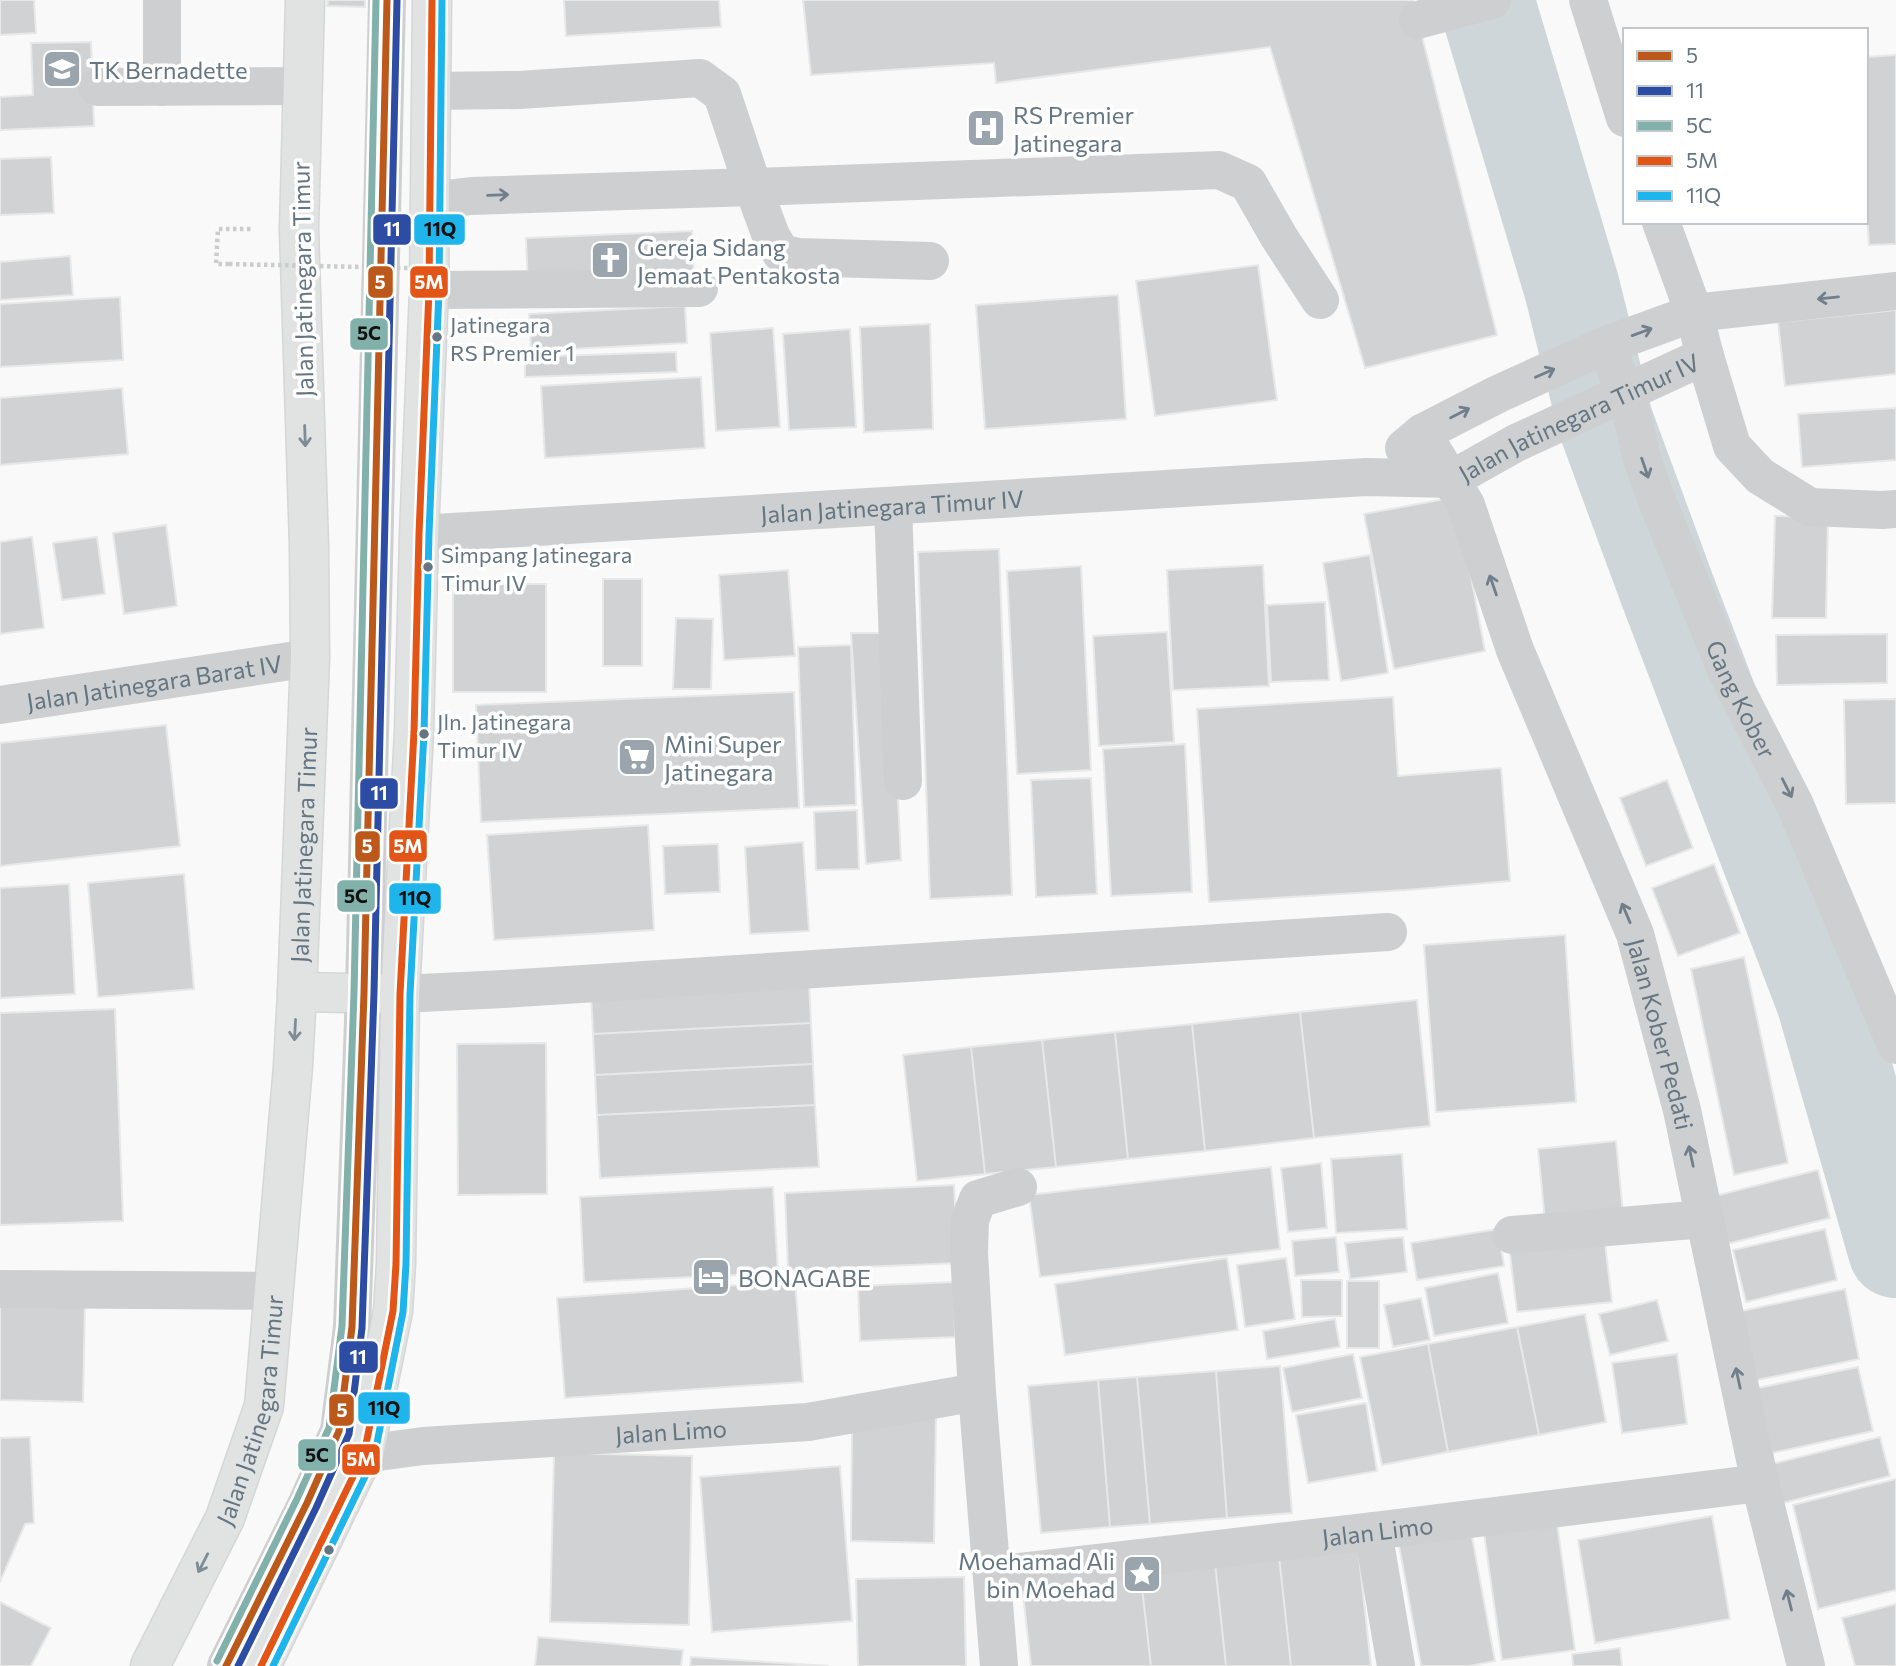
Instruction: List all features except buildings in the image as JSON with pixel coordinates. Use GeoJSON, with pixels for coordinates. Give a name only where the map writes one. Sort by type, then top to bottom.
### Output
{"type":"FeatureCollection","features":[{"type":"Feature","properties":{"kind":"main road","name":"Jalan Jatinegara Timur"},"geometry":{"type":"LineString","coordinates":[[150,1666],[225,1518],[264,1406],[297,992],[310,658],[299,230],[304,0]]}},
{"type":"Feature","properties":{"kind":"main road"},"geometry":{"type":"LineString","coordinates":[[261,1666],[364,1454],[393,1311],[396,1265],[382,993],[414,732],[419,534],[439,279],[430,201],[432,0]]}},
{"type":"Feature","properties":{"kind":"main road"},"geometry":{"type":"LineString","coordinates":[[297,992],[382,993]]}},
{"type":"Feature","properties":{"kind":"street"},"geometry":{"type":"LineString","coordinates":[[162,0],[162,87]]}},
{"type":"Feature","properties":{"kind":"street"},"geometry":{"type":"LineString","coordinates":[[226,1666],[307,1503],[339,1431],[352,1328],[382,993],[387,0]]}},
{"type":"Feature","properties":{"kind":"street"},"geometry":{"type":"LineString","coordinates":[[1435,16],[1491,0]]}},
{"type":"Feature","properties":{"kind":"street"},"geometry":{"type":"LineString","coordinates":[[1588,0],[1623,112]]}},
{"type":"Feature","properties":{"kind":"street"},"geometry":{"type":"LineString","coordinates":[[431,91],[519,90],[700,78],[722,94],[771,236],[781,253],[798,257],[930,261]]}},
{"type":"Feature","properties":{"kind":"street"},"geometry":{"type":"LineString","coordinates":[[97,87],[303,86]]}},
{"type":"Feature","properties":{"kind":"street"},"geometry":{"type":"LineString","coordinates":[[430,201],[471,196],[1219,170],[1248,183],[1320,300]]}},
{"type":"Feature","properties":{"kind":"street","name":"Jalan Jatinegara Timur IV"},"geometry":{"type":"LineString","coordinates":[[419,534],[1366,477],[1452,479],[1516,443],[1705,356],[1694,313],[1662,224]]}},
{"type":"Feature","properties":{"kind":"street"},"geometry":{"type":"LineString","coordinates":[[439,279],[699,288]]}},
{"type":"Feature","properties":{"kind":"street","name":"Jalan Jatinegara Timur IV"},"geometry":{"type":"LineString","coordinates":[[1366,477],[1422,433],[1498,394],[1599,349],[1694,313],[1896,291]]}},
{"type":"Feature","properties":{"kind":"street","name":"Gang Kober"},"geometry":{"type":"LineString","coordinates":[[1599,349],[1618,395],[1629,402],[1642,459],[1651,484],[1722,659],[1795,805],[1896,1045]]}},
{"type":"Feature","properties":{"kind":"street"},"geometry":{"type":"LineString","coordinates":[[1705,356],[1732,446],[1760,477],[1811,507],[1896,509]]}},
{"type":"Feature","properties":{"kind":"street","name":"Jalan Kober Pedati"},"geometry":{"type":"LineString","coordinates":[[1422,433],[1466,505],[1515,650],[1635,934],[1682,1110],[1760,1483],[1806,1666]]}},
{"type":"Feature","properties":{"kind":"street"},"geometry":{"type":"LineString","coordinates":[[893,506],[903,781]]}},
{"type":"Feature","properties":{"kind":"street","name":"Jalan Jatinegara Barat IV"},"geometry":{"type":"LineString","coordinates":[[0,705],[310,658]]}},
{"type":"Feature","properties":{"kind":"street"},"geometry":{"type":"LineString","coordinates":[[382,993],[504,989],[1388,932]]}},
{"type":"Feature","properties":{"kind":"street"},"geometry":{"type":"LineString","coordinates":[[999,1666],[977,1392],[969,1253],[970,1220],[978,1199],[1018,1187]]}},
{"type":"Feature","properties":{"kind":"street"},"geometry":{"type":"LineString","coordinates":[[1512,1235],[1705,1219]]}},
{"type":"Feature","properties":{"kind":"street"},"geometry":{"type":"LineString","coordinates":[[0,1289],[274,1291]]}},
{"type":"Feature","properties":{"kind":"street","name":"Jalan Limo"},"geometry":{"type":"LineString","coordinates":[[364,1454],[422,1446],[808,1422],[977,1392]]}},
{"type":"Feature","properties":{"kind":"street","name":"Jalan Limo"},"geometry":{"type":"LineString","coordinates":[[993,1575],[1760,1483]]}},
{"type":"Feature","properties":{"kind":"street"},"geometry":{"type":"LineString","coordinates":[[1373,1531],[1396,1666]]}},
{"type":"Feature","properties":{"kind":"path"},"geometry":{"type":"LineString","coordinates":[[299,230],[218,229],[216,264],[439,279]]}},
{"type":"Feature","properties":{"kind":"waterway"},"geometry":{"type":"LineString","coordinates":[[1486,0],[1572,288],[1605,421],[1824,1000],[1896,1250]]}},
{"type":"Feature","properties":{"kind":"transit line","name":"5C"},"geometry":{"type":"LineString","coordinates":[[217,1661],[329,1428],[342,1326],[354,993],[376,0]]}},
{"type":"Feature","properties":{"kind":"transit line","name":"5"},"geometry":{"type":"LineString","coordinates":[[226,1666],[307,1503],[339,1431],[352,1327],[364,993],[387,0]]}},
{"type":"Feature","properties":{"kind":"transit line","name":"11"},"geometry":{"type":"LineString","coordinates":[[238,1666],[316,1508],[349,1434],[362,1328],[374,993],[397,0]]}},
{"type":"Feature","properties":{"kind":"transit line","name":"5M"},"geometry":{"type":"LineString","coordinates":[[261,1666],[364,1454],[393,1311],[400,994],[414,732],[429,290],[432,0]]}},
{"type":"Feature","properties":{"kind":"transit line","name":"11Q"},"geometry":{"type":"LineString","coordinates":[[273,1666],[374,1458],[403,1312],[410,994],[424,733],[439,290],[442,0]]}},
{"type":"Feature","properties":{"kind":"place","name":"TK Bernadette"},"geometry":{"type":"Point","coordinates":[62,69]}},
{"type":"Feature","properties":{"kind":"place","name":"RS Premier Jatinegara"},"geometry":{"type":"Point","coordinates":[986,128]}},
{"type":"Feature","properties":{"kind":"place","name":"Gereja Sidang Jemaat Pentakosta"},"geometry":{"type":"Point","coordinates":[610,260]}},
{"type":"Feature","properties":{"kind":"place","name":"Jatinegara RS Premier 1"},"geometry":{"type":"Point","coordinates":[437,337]}},
{"type":"Feature","properties":{"kind":"place","name":"Simpang Jatinegara Timur IV"},"geometry":{"type":"Point","coordinates":[428,567]}},
{"type":"Feature","properties":{"kind":"place","name":"Jln. Jatinegara Timur IV"},"geometry":{"type":"Point","coordinates":[424,734]}},
{"type":"Feature","properties":{"kind":"place","name":"Mini Super Jatinegara"},"geometry":{"type":"Point","coordinates":[637,757]}},
{"type":"Feature","properties":{"kind":"place","name":"BONAGABE"},"geometry":{"type":"Point","coordinates":[711,1277]}},
{"type":"Feature","properties":{"kind":"place","name":"Moehamad Ali bin Moehad"},"geometry":{"type":"Point","coordinates":[1142,1574]}}]}
